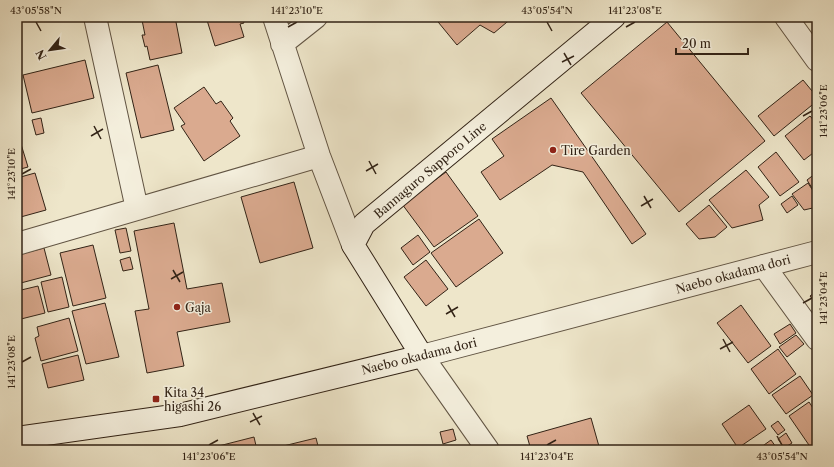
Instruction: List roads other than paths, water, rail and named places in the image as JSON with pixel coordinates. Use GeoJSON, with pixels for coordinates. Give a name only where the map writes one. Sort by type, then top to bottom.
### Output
{"type":"FeatureCollection","features":[{"type":"Feature","properties":{"kind":"street"},"geometry":{"type":"LineString","coordinates":[[95,17],[138,209]]}},
{"type":"Feature","properties":{"kind":"street"},"geometry":{"type":"LineString","coordinates":[[274,17],[319,156],[353,245],[422,356],[488,450]]}},
{"type":"Feature","properties":{"kind":"street"},"geometry":{"type":"LineString","coordinates":[[282,44],[316,17]]}},
{"type":"Feature","properties":{"kind":"street","name":"Bannaguro Sapporo Line"},"geometry":{"type":"LineString","coordinates":[[353,245],[364,224],[614,17]]}},
{"type":"Feature","properties":{"kind":"street"},"geometry":{"type":"LineString","coordinates":[[786,17],[817,60]]}},
{"type":"Feature","properties":{"kind":"street"},"geometry":{"type":"LineString","coordinates":[[17,244],[319,156]]}},
{"type":"Feature","properties":{"kind":"street","name":"Naebo okadama dori"},"geometry":{"type":"LineString","coordinates":[[17,437],[180,415],[422,356],[817,252]]}},
{"type":"Feature","properties":{"kind":"street"},"geometry":{"type":"LineString","coordinates":[[764,266],[817,340]]}},
{"type":"Feature","properties":{"kind":"street"},"geometry":{"type":"LineString","coordinates":[[17,437],[23,450]]}},
{"type":"Feature","properties":{"kind":"place","name":"Tire Garden"},"geometry":{"type":"Point","coordinates":[553,150]}},
{"type":"Feature","properties":{"kind":"place","name":"Gaja"},"geometry":{"type":"Point","coordinates":[177,307]}},
{"type":"Feature","properties":{"kind":"place","name":"Kita 34 higashi 26"},"geometry":{"type":"Point","coordinates":[156,399]}}]}
